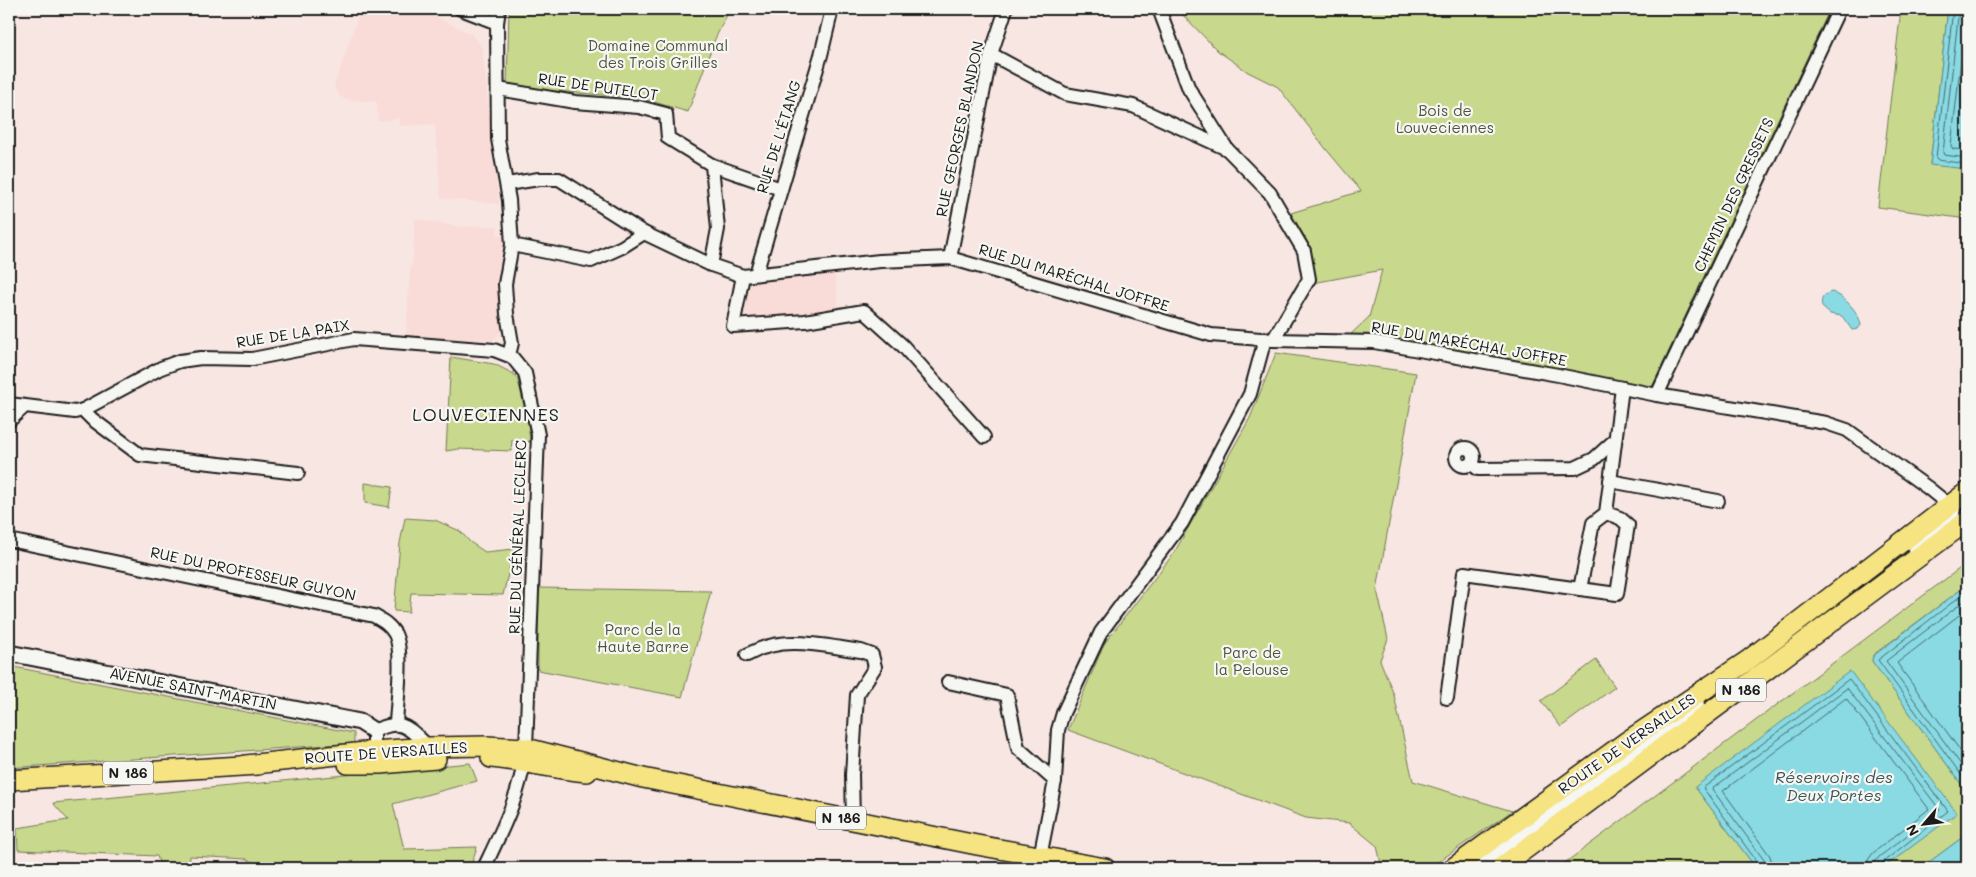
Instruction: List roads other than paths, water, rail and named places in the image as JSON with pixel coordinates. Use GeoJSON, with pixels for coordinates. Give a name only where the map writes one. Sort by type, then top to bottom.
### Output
{"type":"FeatureCollection","features":[{"type":"Feature","properties":{"kind":"main road","name":"ROUTE DE VERSAILLES"},"geometry":{"type":"LineString","coordinates":[[1453,868],[1626,742],[1747,661],[1967,492]]}},
{"type":"Feature","properties":{"kind":"main road","name":"ROUTE DE VERSAILLES"},"geometry":{"type":"LineString","coordinates":[[1500,868],[1967,521]]}},
{"type":"Feature","properties":{"kind":"main road"},"geometry":{"type":"LineString","coordinates":[[1481,868],[1629,757],[1732,676],[1747,661]]}},
{"type":"Feature","properties":{"kind":"main road","name":"ROUTE DE VERSAILLES"},"geometry":{"type":"LineString","coordinates":[[378,757],[430,747],[486,746],[1040,857],[1105,868]]}},
{"type":"Feature","properties":{"kind":"main road","name":"ROUTE DE VERSAILLES"},"geometry":{"type":"LineString","coordinates":[[9,780],[378,757],[526,755]]}},
{"type":"Feature","properties":{"kind":"street"},"geometry":{"type":"LineString","coordinates":[[461,9],[498,23]]}},
{"type":"Feature","properties":{"kind":"street"},"geometry":{"type":"LineString","coordinates":[[499,9],[498,139],[507,184],[512,245],[505,284],[507,314],[512,343],[509,355]]}},
{"type":"Feature","properties":{"kind":"street","name":"RUE DE L'ÉTANG"},"geometry":{"type":"LineString","coordinates":[[756,274],[832,9]]}},
{"type":"Feature","properties":{"kind":"street","name":"RUE GEORGES BLANDON"},"geometry":{"type":"LineString","coordinates":[[950,258],[991,54],[1006,9]]}},
{"type":"Feature","properties":{"kind":"street"},"geometry":{"type":"LineString","coordinates":[[1040,857],[1055,781],[1058,730],[1063,713],[1102,632],[1182,523],[1250,394],[1269,340],[1309,279],[1304,251],[1270,193],[1227,149],[1190,88],[1159,9]]}},
{"type":"Feature","properties":{"kind":"street","name":"CHEMIN DES GRESSETS"},"geometry":{"type":"LineString","coordinates":[[1658,395],[1839,9]]}},
{"type":"Feature","properties":{"kind":"street"},"geometry":{"type":"LineString","coordinates":[[991,54],[1066,94],[1134,106],[1227,149]]}},
{"type":"Feature","properties":{"kind":"street","name":"RUE DE PUTELOT"},"geometry":{"type":"LineString","coordinates":[[498,89],[576,102],[639,107],[666,114],[668,138],[712,165]]}},
{"type":"Feature","properties":{"kind":"street"},"geometry":{"type":"LineString","coordinates":[[711,265],[718,229],[712,165],[781,188]]}},
{"type":"Feature","properties":{"kind":"street"},"geometry":{"type":"LineString","coordinates":[[507,184],[539,179],[559,179],[644,233],[711,265],[743,276],[733,326],[805,321],[864,311],[903,346],[984,436]]}},
{"type":"Feature","properties":{"kind":"street"},"geometry":{"type":"LineString","coordinates":[[512,245],[591,261],[622,247],[644,233]]}},
{"type":"Feature","properties":{"kind":"street","name":"RUE DU MARÉCHAL JOFFRE"},"geometry":{"type":"LineString","coordinates":[[743,276],[880,260],[950,258],[1211,336],[1269,340],[1374,342],[1658,395],[1826,422],[1842,427],[1949,505]]}},
{"type":"Feature","properties":{"kind":"street","name":"RUE DE LA PAIX"},"geometry":{"type":"LineString","coordinates":[[9,404],[75,412],[83,410],[161,368],[180,361],[201,358],[252,359],[354,339],[494,350],[509,355]]}},
{"type":"Feature","properties":{"kind":"street","name":"RUE DU GÉNÉRAL LECLERC"},"geometry":{"type":"LineString","coordinates":[[484,868],[518,792],[526,755],[538,435],[526,376],[519,364],[509,355]]}},
{"type":"Feature","properties":{"kind":"street"},"geometry":{"type":"LineString","coordinates":[[1580,589],[1593,523],[1606,513],[1622,388]]}},
{"type":"Feature","properties":{"kind":"street"},"geometry":{"type":"LineString","coordinates":[[9,421],[24,407]]}},
{"type":"Feature","properties":{"kind":"street"},"geometry":{"type":"LineString","coordinates":[[83,410],[140,455],[298,473]]}},
{"type":"Feature","properties":{"kind":"street"},"geometry":{"type":"LineString","coordinates":[[1472,464],[1478,469],[1575,468],[1594,459],[1615,440]]}},
{"type":"Feature","properties":{"kind":"street"},"geometry":{"type":"LineString","coordinates":[[1610,481],[1718,501]]}},
{"type":"Feature","properties":{"kind":"street"},"geometry":{"type":"LineString","coordinates":[[1897,574],[1909,556],[1953,514],[1954,509],[1949,505]]}},
{"type":"Feature","properties":{"kind":"street"},"geometry":{"type":"LineString","coordinates":[[1447,698],[1464,573],[1617,594],[1628,525],[1620,518],[1606,513]]}},
{"type":"Feature","properties":{"kind":"street","name":"RUE DU PROFESSEUR GUYON"},"geometry":{"type":"LineString","coordinates":[[9,540],[374,616],[388,624],[395,634],[399,651],[396,723]]}},
{"type":"Feature","properties":{"kind":"street"},"geometry":{"type":"LineString","coordinates":[[747,655],[759,648],[789,642],[861,650],[872,654],[875,667],[857,695],[852,775],[853,820]]}},
{"type":"Feature","properties":{"kind":"street","name":"AVENUE SAINT-MARTIN"},"geometry":{"type":"LineString","coordinates":[[9,653],[360,722],[374,731]]}},
{"type":"Feature","properties":{"kind":"street"},"geometry":{"type":"LineString","coordinates":[[948,682],[1007,695],[1018,748],[1055,781]]}},
{"type":"Feature","properties":{"kind":"street"},"geometry":{"type":"LineString","coordinates":[[378,757],[374,731],[396,723],[407,727],[430,747]]}},
{"type":"Feature","properties":{"kind":"water"},"geometry":{"type":"Polygon","coordinates":[[[1948,9],[1967,9],[1967,169],[1930,165],[1948,9]]]}},
{"type":"Feature","properties":{"kind":"water"},"geometry":{"type":"Polygon","coordinates":[[[1832,292],[1841,297],[1854,310],[1860,320],[1861,325],[1858,329],[1852,330],[1842,316],[1830,314],[1822,307],[1823,297],[1832,292]]]}},
{"type":"Feature","properties":{"kind":"water"},"geometry":{"type":"Polygon","coordinates":[[[1967,585],[1967,792],[1872,661],[1873,656],[1967,585]]]}},
{"type":"Feature","properties":{"kind":"water","name":"Réservoirs des Deux Portes"},"geometry":{"type":"Polygon","coordinates":[[[1850,671],[1957,813],[1883,868],[1756,868],[1695,787],[1850,671]]]}},
{"type":"Feature","properties":{"kind":"water"},"geometry":{"type":"Polygon","coordinates":[[[1967,834],[1967,868],[1921,868],[1967,834]]]}},
{"type":"Feature","properties":{"kind":"district","name":"LOUVECIENNES"},"geometry":{"type":"Point","coordinates":[486,415]}},
{"type":"Feature","properties":{"kind":"park label","name":"Domaine Communal des Trois Grilles"},"geometry":{"type":"Point","coordinates":[658,54]}},
{"type":"Feature","properties":{"kind":"park label","name":"Bois de Louveciennes"},"geometry":{"type":"Point","coordinates":[1445,120]}},
{"type":"Feature","properties":{"kind":"park label","name":"Parc de la Haute Barre"},"geometry":{"type":"Point","coordinates":[643,638]}},
{"type":"Feature","properties":{"kind":"park label","name":"Parc de la Pelouse"},"geometry":{"type":"Point","coordinates":[1252,662]}}]}
